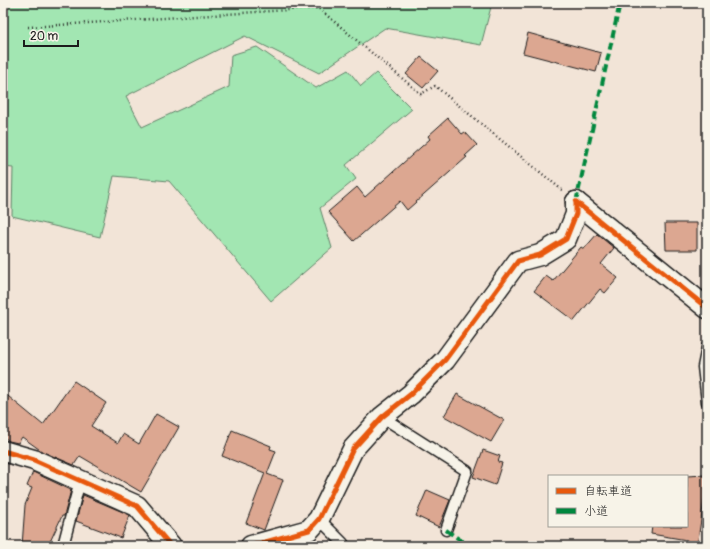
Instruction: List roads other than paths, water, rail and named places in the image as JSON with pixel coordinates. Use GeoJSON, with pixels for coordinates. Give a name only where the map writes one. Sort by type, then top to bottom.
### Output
{"type":"FeatureCollection","features":[{"type":"Feature","properties":{"kind":"street"},"geometry":{"type":"LineString","coordinates":[[251,546],[309,530],[319,519],[353,449],[382,417],[412,394],[445,360],[518,261],[540,255],[566,239],[576,214],[576,202],[707,308]]}},
{"type":"Feature","properties":{"kind":"street"},"geometry":{"type":"LineString","coordinates":[[3,451],[34,460],[137,506],[171,546]]}},
{"type":"Feature","properties":{"kind":"lane"},"geometry":{"type":"LineString","coordinates":[[707,347],[703,367],[707,402]]}},
{"type":"Feature","properties":{"kind":"lane"},"geometry":{"type":"LineString","coordinates":[[382,417],[467,471],[446,530]]}},
{"type":"Feature","properties":{"kind":"lane"},"geometry":{"type":"LineString","coordinates":[[61,546],[64,542],[80,481]]}},
{"type":"Feature","properties":{"kind":"lane"},"geometry":{"type":"LineString","coordinates":[[319,519],[343,543],[343,546]]}}]}
